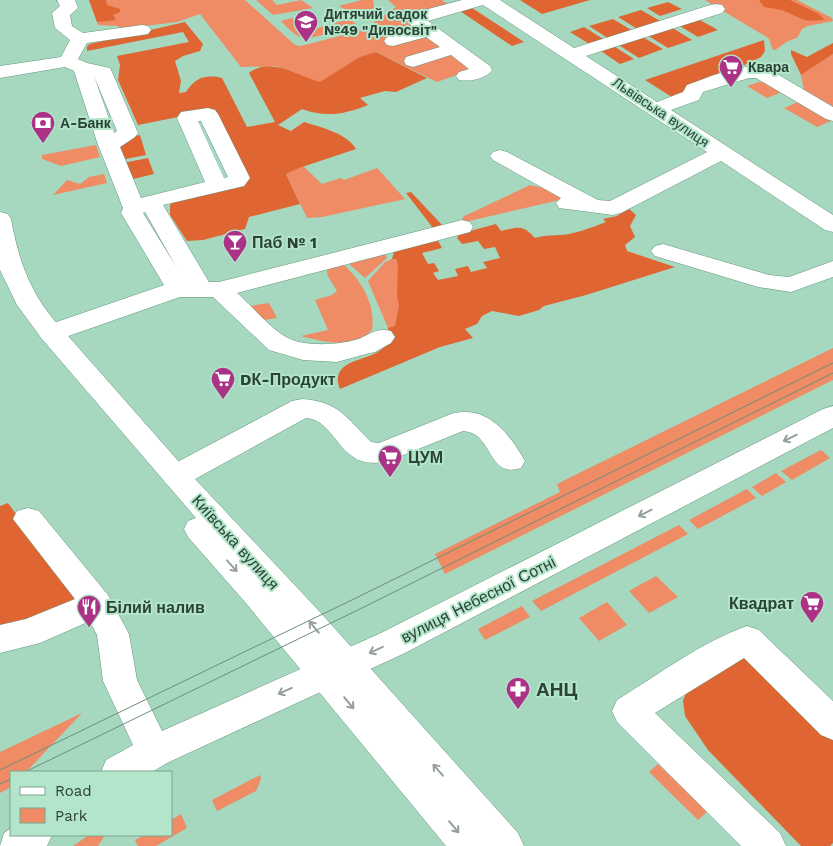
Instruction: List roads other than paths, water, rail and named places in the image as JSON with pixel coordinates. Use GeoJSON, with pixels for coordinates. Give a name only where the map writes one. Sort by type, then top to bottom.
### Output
{"type":"FeatureCollection","features":[{"type":"Feature","properties":{"kind":"main road"},"geometry":{"type":"LineString","coordinates":[[66,0],[69,8],[61,13],[64,28],[80,39],[142,30]]}},
{"type":"Feature","properties":{"kind":"main road"},"geometry":{"type":"LineString","coordinates":[[466,76],[483,70],[417,22],[423,16],[482,0]]}},
{"type":"Feature","properties":{"kind":"main road","name":"Львівська вулиця"},"geometry":{"type":"LineString","coordinates":[[488,0],[833,225]]}},
{"type":"Feature","properties":{"kind":"main road"},"geometry":{"type":"LineString","coordinates":[[675,2],[697,15]]}},
{"type":"Feature","properties":{"kind":"main road"},"geometry":{"type":"LineString","coordinates":[[573,54],[697,15],[715,17]]}},
{"type":"Feature","properties":{"kind":"main road"},"geometry":{"type":"LineString","coordinates":[[393,41],[429,31]]}},
{"type":"Feature","properties":{"kind":"main road"},"geometry":{"type":"LineString","coordinates":[[75,64],[80,39]]}},
{"type":"Feature","properties":{"kind":"main road"},"geometry":{"type":"LineString","coordinates":[[413,61],[453,48]]}},
{"type":"Feature","properties":{"kind":"main road"},"geometry":{"type":"LineString","coordinates":[[0,72],[75,64]]}},
{"type":"Feature","properties":{"kind":"main road"},"geometry":{"type":"LineString","coordinates":[[75,64],[99,89],[109,145],[142,205],[210,290],[278,344],[303,351],[337,353],[366,346],[382,337]]}},
{"type":"Feature","properties":{"kind":"main road"},"geometry":{"type":"LineString","coordinates":[[655,109],[692,96],[694,90],[747,72],[760,72],[833,115]]}},
{"type":"Feature","properties":{"kind":"main road"},"geometry":{"type":"LineString","coordinates":[[178,289],[132,213],[142,205],[217,186],[236,181],[239,178],[208,114],[188,116],[192,132],[217,186]]}},
{"type":"Feature","properties":{"kind":"main road"},"geometry":{"type":"LineString","coordinates":[[566,204],[612,208],[722,153]]}},
{"type":"Feature","properties":{"kind":"main road"},"geometry":{"type":"LineString","coordinates":[[205,161],[228,156]]}},
{"type":"Feature","properties":{"kind":"main road"},"geometry":{"type":"LineString","coordinates":[[500,156],[593,206]]}},
{"type":"Feature","properties":{"kind":"main road","name":"Київська вулиця"},"geometry":{"type":"LineString","coordinates":[[0,219],[12,272],[34,312],[106,399],[308,620],[334,669],[470,846]]}},
{"type":"Feature","properties":{"kind":"main road"},"geometry":{"type":"LineString","coordinates":[[51,333],[178,289],[210,290],[462,227]]}},
{"type":"Feature","properties":{"kind":"main road"},"geometry":{"type":"LineString","coordinates":[[663,251],[767,282],[791,285],[833,268]]}},
{"type":"Feature","properties":{"kind":"main road","name":"Київська вулиця"},"geometry":{"type":"LineString","coordinates":[[0,287],[20,322],[35,342],[256,593],[334,669],[505,846]]}},
{"type":"Feature","properties":{"kind":"main road"},"geometry":{"type":"LineString","coordinates":[[176,476],[302,408],[315,409],[326,413],[364,452],[372,454],[381,453],[461,421],[474,421],[484,425],[511,461]]}},
{"type":"Feature","properties":{"kind":"main road","name":"вулиця Небесної Сотні"},"geometry":{"type":"LineString","coordinates":[[121,771],[154,752],[418,630],[833,416]]}},
{"type":"Feature","properties":{"kind":"main road"},"geometry":{"type":"LineString","coordinates":[[28,519],[98,604],[113,634],[120,681],[154,752]]}},
{"type":"Feature","properties":{"kind":"main road"},"geometry":{"type":"LineString","coordinates":[[0,640],[16,634],[28,633],[98,604]]}},
{"type":"Feature","properties":{"kind":"main road"},"geometry":{"type":"LineString","coordinates":[[766,846],[629,711],[709,661],[747,640],[833,724]]}},
{"type":"Feature","properties":{"kind":"main road"},"geometry":{"type":"LineString","coordinates":[[17,846],[32,836]]}},
{"type":"Feature","properties":{"kind":"tram line"},"geometry":{"type":"LineString","coordinates":[[0,770],[360,596],[833,363]]}},
{"type":"Feature","properties":{"kind":"tram line"},"geometry":{"type":"LineString","coordinates":[[27,771],[364,607],[833,373]]}},
{"type":"Feature","properties":{"kind":"tram line"},"geometry":{"type":"LineString","coordinates":[[0,784],[10,779]]}},
{"type":"Feature","properties":{"kind":"place","name":"Дитячий садок №49 \"Дивосвіт\""},"geometry":{"type":"Point","coordinates":[306,43]}},
{"type":"Feature","properties":{"kind":"place","name":"Квара"},"geometry":{"type":"Point","coordinates":[731,88]}},
{"type":"Feature","properties":{"kind":"place","name":"А-Банк"},"geometry":{"type":"Point","coordinates":[43,144]}},
{"type":"Feature","properties":{"kind":"place","name":"Паб № 1"},"geometry":{"type":"Point","coordinates":[235,263]}},
{"type":"Feature","properties":{"kind":"place","name":"DК-Продукт"},"geometry":{"type":"Point","coordinates":[223,400]}},
{"type":"Feature","properties":{"kind":"place","name":"ЦУМ"},"geometry":{"type":"Point","coordinates":[390,478]}},
{"type":"Feature","properties":{"kind":"place","name":"Квадрат"},"geometry":{"type":"Point","coordinates":[812,624]}},
{"type":"Feature","properties":{"kind":"place","name":"Білий налив"},"geometry":{"type":"Point","coordinates":[89,628]}},
{"type":"Feature","properties":{"kind":"place","name":"АНЦ"},"geometry":{"type":"Point","coordinates":[518,710]}}]}
